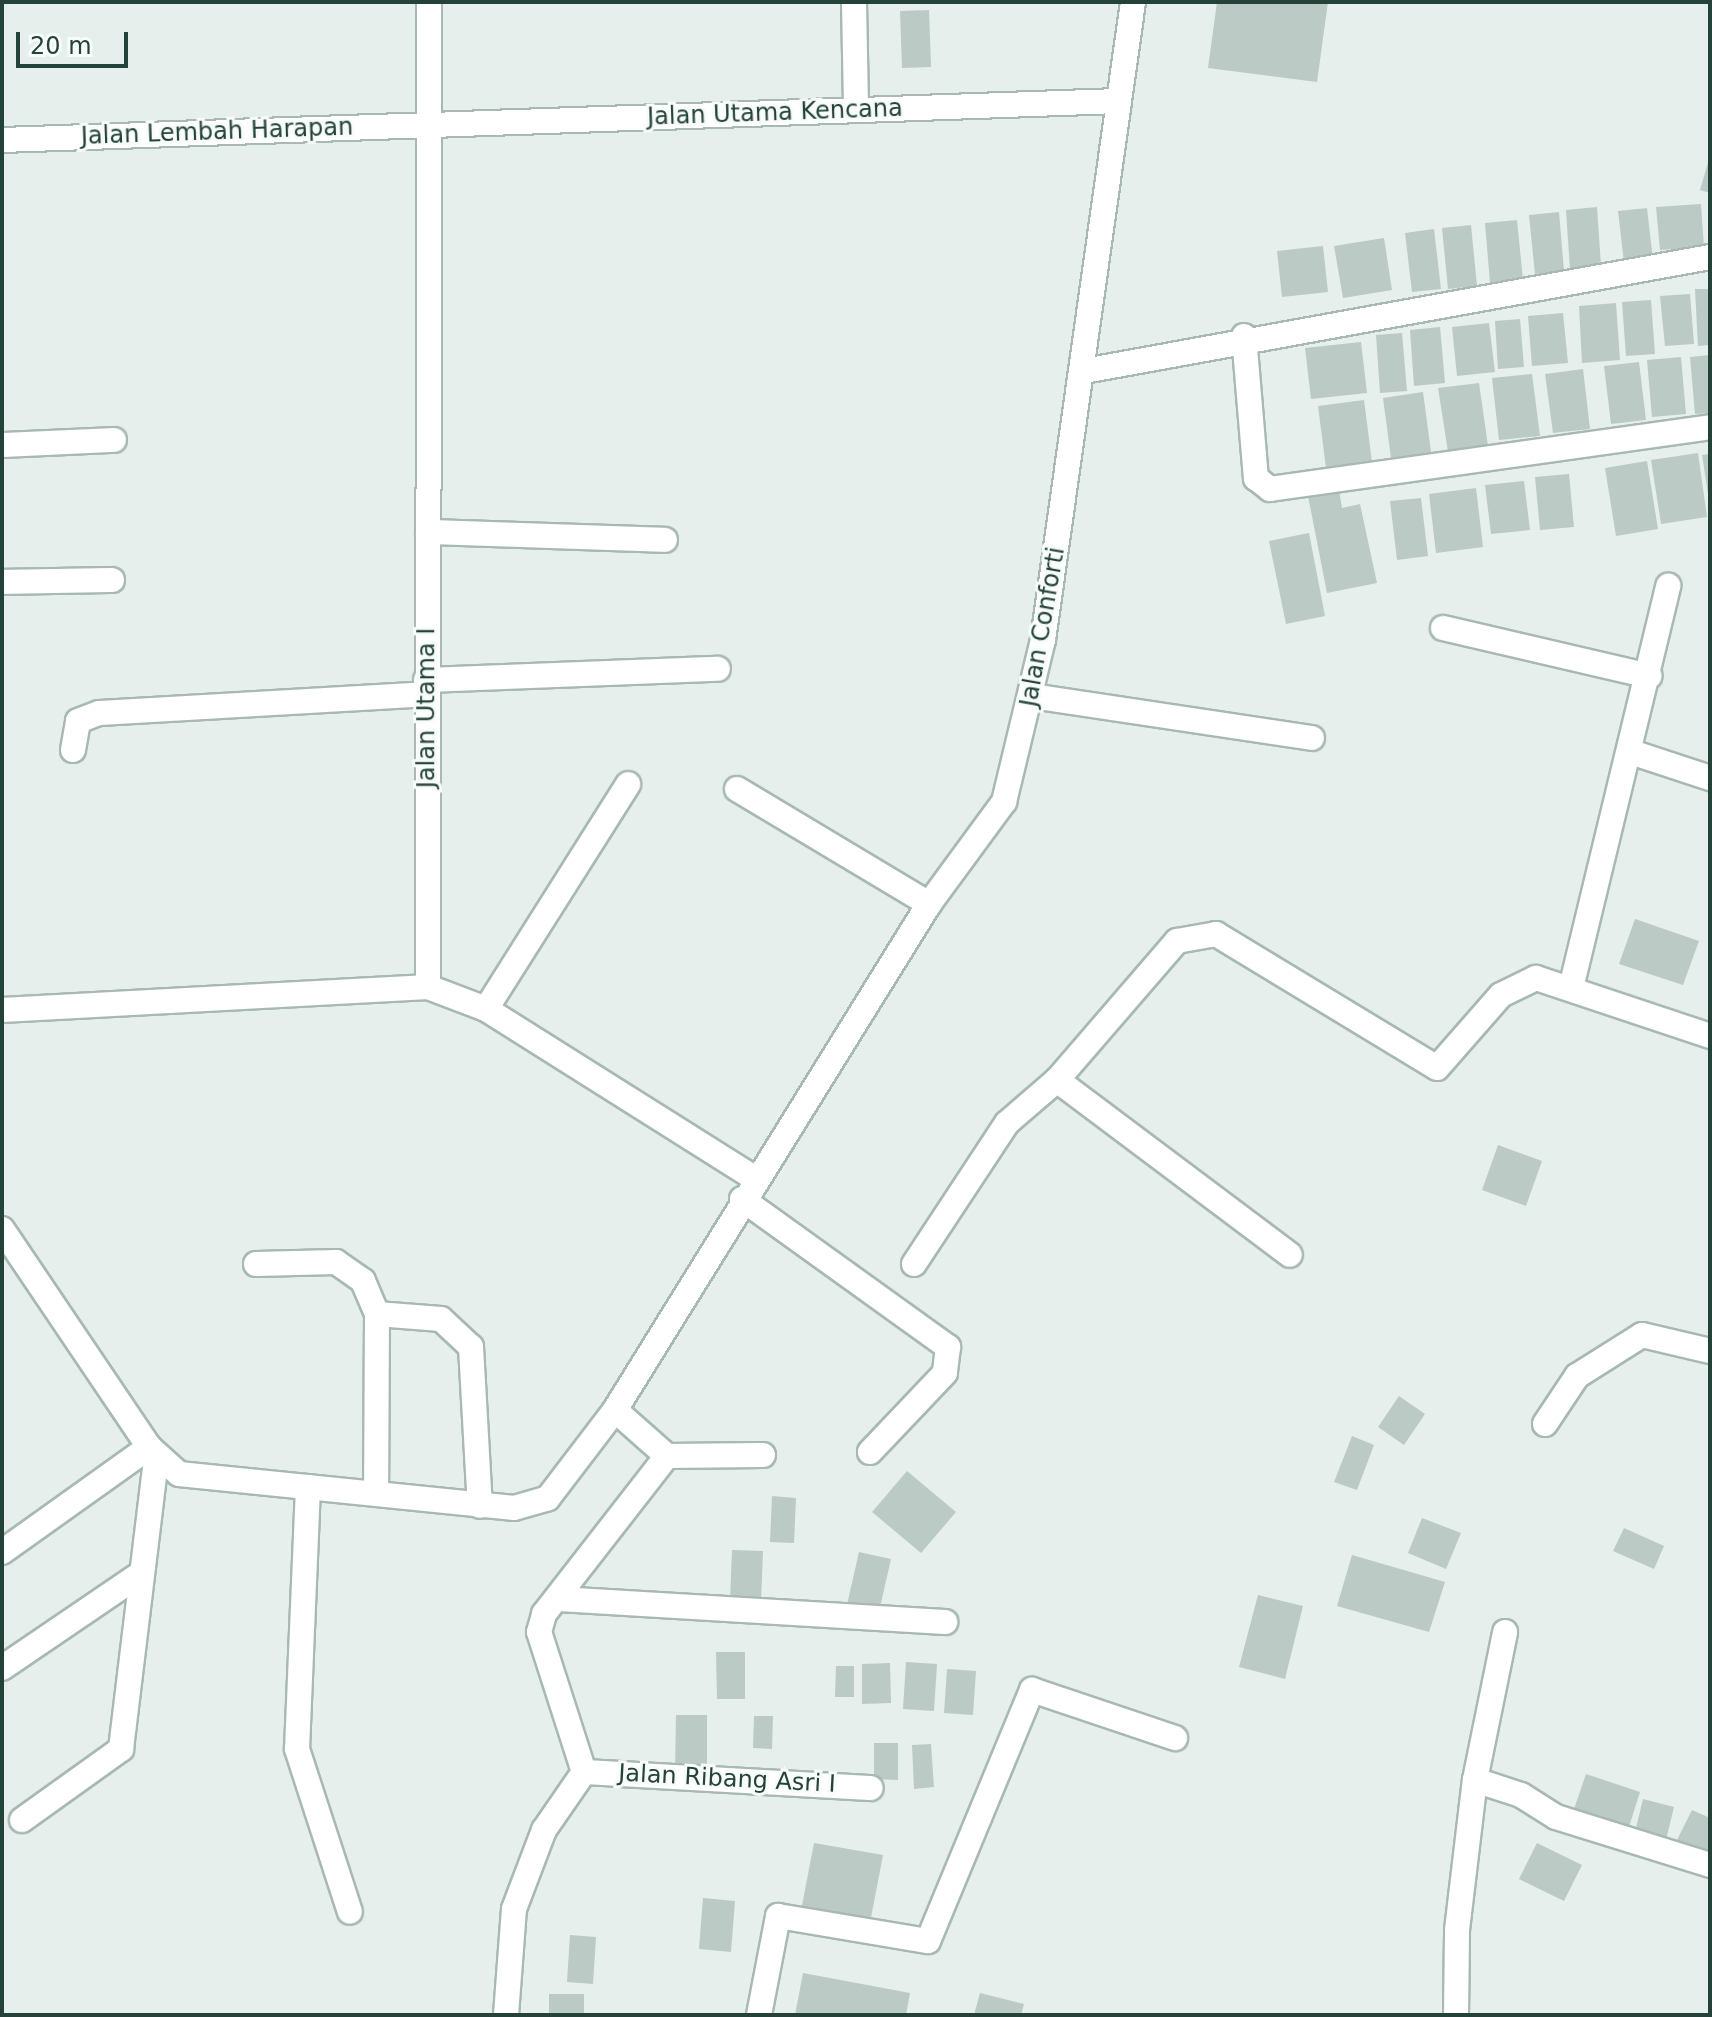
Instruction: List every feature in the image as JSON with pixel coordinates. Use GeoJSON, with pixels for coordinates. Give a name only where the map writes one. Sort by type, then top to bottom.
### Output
{"type":"FeatureCollection","features":[{"type":"Feature","properties":{"kind":"street","name":"Jalan Utama I"},"geometry":{"type":"LineString","coordinates":[[428,987],[424,125],[429,2]]}},
{"type":"Feature","properties":{"kind":"street"},"geometry":{"type":"LineString","coordinates":[[854,2],[856,110]]}},
{"type":"Feature","properties":{"kind":"street","name":"Jalan Conforti"},"geometry":{"type":"LineString","coordinates":[[153,1453],[179,1474],[376,1492],[480,1506],[548,1498],[615,1410],[748,1188],[929,904],[1004,802],[1031,696],[1084,371],[1133,2]]}},
{"type":"Feature","properties":{"kind":"street","name":"Jalan Utama Kencana"},"geometry":{"type":"LineString","coordinates":[[424,125],[1119,101]]}},
{"type":"Feature","properties":{"kind":"street","name":"Jalan Lembah Harapan"},"geometry":{"type":"LineString","coordinates":[[2,140],[424,125]]}},
{"type":"Feature","properties":{"kind":"street"},"geometry":{"type":"LineString","coordinates":[[1084,371],[1244,336],[1710,257]]}},
{"type":"Feature","properties":{"kind":"street"},"geometry":{"type":"LineString","coordinates":[[1244,336],[1256,478],[1270,489],[1710,427]]}},
{"type":"Feature","properties":{"kind":"street"},"geometry":{"type":"LineString","coordinates":[[2,445],[114,440]]}},
{"type":"Feature","properties":{"kind":"street"},"geometry":{"type":"LineString","coordinates":[[428,532],[665,540]]}},
{"type":"Feature","properties":{"kind":"street"},"geometry":{"type":"LineString","coordinates":[[2,582],[112,580]]}},
{"type":"Feature","properties":{"kind":"street"},"geometry":{"type":"LineString","coordinates":[[1571,988],[1634,753],[1668,586]]}},
{"type":"Feature","properties":{"kind":"street"},"geometry":{"type":"LineString","coordinates":[[1443,628],[1650,676]]}},
{"type":"Feature","properties":{"kind":"street"},"geometry":{"type":"LineString","coordinates":[[73,750],[78,721],[99,713],[426,687],[718,669]]}},
{"type":"Feature","properties":{"kind":"street"},"geometry":{"type":"LineString","coordinates":[[1031,696],[1312,738]]}},
{"type":"Feature","properties":{"kind":"street"},"geometry":{"type":"LineString","coordinates":[[1634,753],[1710,778]]}},
{"type":"Feature","properties":{"kind":"street"},"geometry":{"type":"LineString","coordinates":[[486,1009],[628,784]]}},
{"type":"Feature","properties":{"kind":"street"},"geometry":{"type":"LineString","coordinates":[[737,789],[929,904]]}},
{"type":"Feature","properties":{"kind":"street"},"geometry":{"type":"LineString","coordinates":[[914,1264],[1007,1123],[1057,1080],[1177,941],[1197,935],[1216,934],[1437,1068],[1518,982],[1536,978],[1710,1036]]}},
{"type":"Feature","properties":{"kind":"street"},"geometry":{"type":"LineString","coordinates":[[2,1010],[428,987],[486,1009],[748,1188],[948,1347],[945,1373],[870,1452]]}},
{"type":"Feature","properties":{"kind":"street"},"geometry":{"type":"LineString","coordinates":[[1057,1080],[1290,1255]]}},
{"type":"Feature","properties":{"kind":"street"},"geometry":{"type":"LineString","coordinates":[[2,1229],[153,1453],[121,1749],[22,1820]]}},
{"type":"Feature","properties":{"kind":"street"},"geometry":{"type":"LineString","coordinates":[[256,1264],[353,1267],[377,1314],[376,1492]]}},
{"type":"Feature","properties":{"kind":"street"},"geometry":{"type":"LineString","coordinates":[[377,1314],[441,1319],[471,1347],[480,1506]]}},
{"type":"Feature","properties":{"kind":"street"},"geometry":{"type":"LineString","coordinates":[[1545,1424],[1577,1376],[1642,1335],[1710,1351]]}},
{"type":"Feature","properties":{"kind":"street"},"geometry":{"type":"LineString","coordinates":[[615,1410],[667,1456],[763,1455]]}},
{"type":"Feature","properties":{"kind":"street"},"geometry":{"type":"LineString","coordinates":[[2,1552],[153,1453]]}},
{"type":"Feature","properties":{"kind":"street"},"geometry":{"type":"LineString","coordinates":[[506,2015],[514,1909],[544,1830],[584,1772],[539,1632],[558,1599],[667,1456]]}},
{"type":"Feature","properties":{"kind":"street"},"geometry":{"type":"LineString","coordinates":[[308,1487],[297,1749],[350,1912]]}},
{"type":"Feature","properties":{"kind":"street"},"geometry":{"type":"LineString","coordinates":[[2,1668],[142,1573]]}},
{"type":"Feature","properties":{"kind":"street"},"geometry":{"type":"LineString","coordinates":[[558,1599],[945,1622]]}},
{"type":"Feature","properties":{"kind":"street"},"geometry":{"type":"LineString","coordinates":[[1456,2015],[1457,1930],[1475,1780],[1505,1632]]}},
{"type":"Feature","properties":{"kind":"street"},"geometry":{"type":"LineString","coordinates":[[759,2015],[778,1916],[928,1941],[1032,1690],[1175,1738]]}},
{"type":"Feature","properties":{"kind":"street","name":"Jalan Ribang Asri I"},"geometry":{"type":"LineString","coordinates":[[584,1772],[871,1788]]}},
{"type":"Feature","properties":{"kind":"street"},"geometry":{"type":"LineString","coordinates":[[1475,1780],[1521,1795],[1556,1817],[1710,1865]]}},
{"type":"Feature","properties":{"kind":"building"},"geometry":{"type":"Polygon","coordinates":[[[1217,2],[1328,2],[1317,82],[1208,68],[1217,2]]]}},
{"type":"Feature","properties":{"kind":"building"},"geometry":{"type":"Polygon","coordinates":[[[929,10],[931,67],[902,68],[900,11],[929,10]]]}},
{"type":"Feature","properties":{"kind":"building"},"geometry":{"type":"Polygon","coordinates":[[[1710,160],[1710,193],[1700,190],[1710,160]]]}},
{"type":"Feature","properties":{"kind":"building"},"geometry":{"type":"Polygon","coordinates":[[[1701,204],[1704,247],[1660,250],[1656,207],[1701,204]]]}},
{"type":"Feature","properties":{"kind":"building"},"geometry":{"type":"Polygon","coordinates":[[[1597,207],[1601,266],[1570,269],[1566,210],[1597,207]]]}},
{"type":"Feature","properties":{"kind":"building"},"geometry":{"type":"Polygon","coordinates":[[[1647,208],[1653,260],[1624,263],[1618,211],[1647,208]]]}},
{"type":"Feature","properties":{"kind":"building"},"geometry":{"type":"Polygon","coordinates":[[[1559,212],[1564,271],[1535,274],[1529,215],[1559,212]]]}},
{"type":"Feature","properties":{"kind":"building"},"geometry":{"type":"Polygon","coordinates":[[[1517,220],[1523,280],[1490,283],[1485,223],[1517,220]]]}},
{"type":"Feature","properties":{"kind":"building"},"geometry":{"type":"Polygon","coordinates":[[[1471,225],[1477,286],[1448,289],[1442,228],[1471,225]]]}},
{"type":"Feature","properties":{"kind":"building"},"geometry":{"type":"Polygon","coordinates":[[[1434,229],[1441,289],[1412,292],[1405,233],[1434,229]]]}},
{"type":"Feature","properties":{"kind":"building"},"geometry":{"type":"Polygon","coordinates":[[[1384,238],[1392,290],[1343,298],[1334,246],[1384,238]]]}},
{"type":"Feature","properties":{"kind":"building"},"geometry":{"type":"Polygon","coordinates":[[[1323,246],[1328,292],[1282,297],[1277,251],[1323,246]]]}},
{"type":"Feature","properties":{"kind":"building"},"geometry":{"type":"Polygon","coordinates":[[[1695,289],[1710,289],[1710,345],[1698,346],[1695,289]]]}},
{"type":"Feature","properties":{"kind":"building"},"geometry":{"type":"Polygon","coordinates":[[[1690,294],[1694,344],[1665,346],[1660,296],[1690,294]]]}},
{"type":"Feature","properties":{"kind":"building"},"geometry":{"type":"Polygon","coordinates":[[[1651,300],[1655,354],[1626,356],[1622,302],[1651,300]]]}},
{"type":"Feature","properties":{"kind":"building"},"geometry":{"type":"Polygon","coordinates":[[[1616,303],[1620,360],[1582,363],[1579,306],[1616,303]]]}},
{"type":"Feature","properties":{"kind":"building"},"geometry":{"type":"Polygon","coordinates":[[[1563,313],[1568,363],[1532,366],[1528,316],[1563,313]]]}},
{"type":"Feature","properties":{"kind":"building"},"geometry":{"type":"Polygon","coordinates":[[[1520,319],[1524,367],[1498,369],[1495,321],[1520,319]]]}},
{"type":"Feature","properties":{"kind":"building"},"geometry":{"type":"Polygon","coordinates":[[[1489,323],[1495,372],[1457,376],[1452,327],[1489,323]]]}},
{"type":"Feature","properties":{"kind":"building"},"geometry":{"type":"Polygon","coordinates":[[[1440,327],[1445,383],[1414,386],[1410,330],[1440,327]]]}},
{"type":"Feature","properties":{"kind":"building"},"geometry":{"type":"Polygon","coordinates":[[[1402,333],[1407,391],[1380,393],[1376,335],[1402,333]]]}},
{"type":"Feature","properties":{"kind":"building"},"geometry":{"type":"Polygon","coordinates":[[[1361,342],[1367,393],[1311,399],[1305,348],[1361,342]]]}},
{"type":"Feature","properties":{"kind":"building"},"geometry":{"type":"Polygon","coordinates":[[[1710,355],[1710,413],[1695,414],[1690,357],[1710,355]]]}},
{"type":"Feature","properties":{"kind":"building"},"geometry":{"type":"Polygon","coordinates":[[[1681,357],[1686,414],[1652,417],[1647,360],[1681,357]]]}},
{"type":"Feature","properties":{"kind":"building"},"geometry":{"type":"Polygon","coordinates":[[[1639,362],[1646,420],[1611,424],[1604,366],[1639,362]]]}},
{"type":"Feature","properties":{"kind":"building"},"geometry":{"type":"Polygon","coordinates":[[[1583,369],[1590,429],[1553,433],[1545,374],[1583,369]]]}},
{"type":"Feature","properties":{"kind":"building"},"geometry":{"type":"Polygon","coordinates":[[[1532,374],[1540,436],[1499,440],[1492,378],[1532,374]]]}},
{"type":"Feature","properties":{"kind":"building"},"geometry":{"type":"Polygon","coordinates":[[[1479,383],[1488,446],[1448,452],[1438,388],[1479,383]]]}},
{"type":"Feature","properties":{"kind":"building"},"geometry":{"type":"Polygon","coordinates":[[[1423,392],[1431,452],[1391,458],[1383,398],[1423,392]]]}},
{"type":"Feature","properties":{"kind":"building"},"geometry":{"type":"Polygon","coordinates":[[[1364,400],[1372,462],[1326,468],[1318,406],[1364,400]]]}},
{"type":"Feature","properties":{"kind":"building"},"geometry":{"type":"Polygon","coordinates":[[[1698,453],[1707,517],[1661,524],[1651,460],[1698,453]]]}},
{"type":"Feature","properties":{"kind":"building"},"geometry":{"type":"Polygon","coordinates":[[[1710,454],[1710,493],[1708,494],[1702,455],[1710,454]]]}},
{"type":"Feature","properties":{"kind":"building"},"geometry":{"type":"Polygon","coordinates":[[[1647,461],[1658,529],[1616,536],[1605,468],[1647,461]]]}},
{"type":"Feature","properties":{"kind":"building"},"geometry":{"type":"Polygon","coordinates":[[[1569,474],[1574,527],[1540,530],[1535,477],[1569,474]]]}},
{"type":"Feature","properties":{"kind":"building"},"geometry":{"type":"Polygon","coordinates":[[[1524,481],[1530,530],[1491,534],[1485,485],[1524,481]]]}},
{"type":"Feature","properties":{"kind":"building"},"geometry":{"type":"Polygon","coordinates":[[[1476,488],[1483,547],[1436,553],[1429,494],[1476,488]]]}},
{"type":"Feature","properties":{"kind":"building"},"geometry":{"type":"Polygon","coordinates":[[[1339,490],[1342,508],[1360,504],[1377,583],[1327,593],[1308,496],[1339,490]]]}},
{"type":"Feature","properties":{"kind":"building"},"geometry":{"type":"Polygon","coordinates":[[[1421,498],[1428,556],[1397,560],[1390,501],[1421,498]]]}},
{"type":"Feature","properties":{"kind":"building"},"geometry":{"type":"Polygon","coordinates":[[[1309,533],[1325,616],[1286,624],[1269,541],[1309,533]]]}},
{"type":"Feature","properties":{"kind":"building"},"geometry":{"type":"Polygon","coordinates":[[[1635,919],[1699,941],[1683,985],[1619,964],[1635,919]]]}},
{"type":"Feature","properties":{"kind":"building"},"geometry":{"type":"Polygon","coordinates":[[[1498,1145],[1542,1161],[1526,1206],[1482,1190],[1498,1145]]]}},
{"type":"Feature","properties":{"kind":"building"},"geometry":{"type":"Polygon","coordinates":[[[1399,1396],[1425,1414],[1404,1445],[1378,1427],[1399,1396]]]}},
{"type":"Feature","properties":{"kind":"building"},"geometry":{"type":"Polygon","coordinates":[[[1352,1436],[1374,1445],[1357,1490],[1334,1482],[1352,1436]]]}},
{"type":"Feature","properties":{"kind":"building"},"geometry":{"type":"Polygon","coordinates":[[[907,1471],[956,1512],[921,1553],[872,1512],[907,1471]]]}},
{"type":"Feature","properties":{"kind":"building"},"geometry":{"type":"Polygon","coordinates":[[[772,1496],[796,1498],[794,1543],[770,1542],[772,1496]]]}},
{"type":"Feature","properties":{"kind":"building"},"geometry":{"type":"Polygon","coordinates":[[[1422,1518],[1461,1533],[1446,1569],[1408,1553],[1422,1518]]]}},
{"type":"Feature","properties":{"kind":"building"},"geometry":{"type":"Polygon","coordinates":[[[1624,1528],[1664,1546],[1654,1569],[1613,1551],[1624,1528]]]}},
{"type":"Feature","properties":{"kind":"building"},"geometry":{"type":"Polygon","coordinates":[[[732,1550],[763,1551],[761,1602],[730,1602],[732,1550]]]}},
{"type":"Feature","properties":{"kind":"building"},"geometry":{"type":"Polygon","coordinates":[[[859,1552],[891,1559],[878,1616],[846,1609],[859,1552]]]}},
{"type":"Feature","properties":{"kind":"building"},"geometry":{"type":"Polygon","coordinates":[[[1352,1555],[1445,1582],[1429,1632],[1337,1606],[1352,1555]]]}},
{"type":"Feature","properties":{"kind":"building"},"geometry":{"type":"Polygon","coordinates":[[[1258,1595],[1303,1606],[1285,1679],[1239,1667],[1258,1595]]]}},
{"type":"Feature","properties":{"kind":"building"},"geometry":{"type":"Polygon","coordinates":[[[716,1652],[745,1652],[745,1699],[717,1699],[716,1652]]]}},
{"type":"Feature","properties":{"kind":"building"},"geometry":{"type":"Polygon","coordinates":[[[906,1662],[937,1664],[934,1711],[903,1709],[906,1662]]]}},
{"type":"Feature","properties":{"kind":"building"},"geometry":{"type":"Polygon","coordinates":[[[890,1663],[891,1703],[862,1704],[862,1664],[890,1663]]]}},
{"type":"Feature","properties":{"kind":"building"},"geometry":{"type":"Polygon","coordinates":[[[836,1666],[854,1666],[854,1697],[835,1697],[836,1666]]]}},
{"type":"Feature","properties":{"kind":"building"},"geometry":{"type":"Polygon","coordinates":[[[947,1669],[976,1671],[973,1715],[944,1713],[947,1669]]]}},
{"type":"Feature","properties":{"kind":"building"},"geometry":{"type":"Polygon","coordinates":[[[676,1715],[707,1715],[707,1775],[675,1774],[676,1715]]]}},
{"type":"Feature","properties":{"kind":"building"},"geometry":{"type":"Polygon","coordinates":[[[754,1716],[773,1716],[772,1749],[753,1748],[754,1716]]]}},
{"type":"Feature","properties":{"kind":"building"},"geometry":{"type":"Polygon","coordinates":[[[874,1743],[898,1743],[898,1780],[874,1779],[874,1743]]]}},
{"type":"Feature","properties":{"kind":"building"},"geometry":{"type":"Polygon","coordinates":[[[931,1744],[934,1787],[914,1789],[912,1745],[931,1744]]]}},
{"type":"Feature","properties":{"kind":"building"},"geometry":{"type":"Polygon","coordinates":[[[1586,1774],[1640,1792],[1627,1833],[1572,1815],[1586,1774]]]}},
{"type":"Feature","properties":{"kind":"building"},"geometry":{"type":"Polygon","coordinates":[[[1643,1799],[1674,1807],[1665,1844],[1634,1836],[1643,1799]]]}},
{"type":"Feature","properties":{"kind":"building"},"geometry":{"type":"Polygon","coordinates":[[[1692,1810],[1710,1818],[1710,1856],[1677,1840],[1692,1810]]]}},
{"type":"Feature","properties":{"kind":"building"},"geometry":{"type":"Polygon","coordinates":[[[814,1843],[883,1855],[869,1928],[800,1916],[814,1843]]]}},
{"type":"Feature","properties":{"kind":"building"},"geometry":{"type":"Polygon","coordinates":[[[1537,1843],[1582,1865],[1564,1901],[1519,1879],[1537,1843]]]}},
{"type":"Feature","properties":{"kind":"building"},"geometry":{"type":"Polygon","coordinates":[[[703,1898],[735,1901],[731,1952],[699,1949],[703,1898]]]}},
{"type":"Feature","properties":{"kind":"building"},"geometry":{"type":"Polygon","coordinates":[[[570,1935],[596,1937],[593,1984],[567,1982],[570,1935]]]}},
{"type":"Feature","properties":{"kind":"building"},"geometry":{"type":"Polygon","coordinates":[[[803,1973],[910,1993],[906,2015],[795,2015],[803,1973]]]}},
{"type":"Feature","properties":{"kind":"building"},"geometry":{"type":"Polygon","coordinates":[[[980,1993],[1024,2004],[1021,2015],[974,2015],[980,1993]]]}},
{"type":"Feature","properties":{"kind":"building"},"geometry":{"type":"Polygon","coordinates":[[[549,1994],[584,1994],[584,2015],[549,2015],[549,1994]]]}}]}
